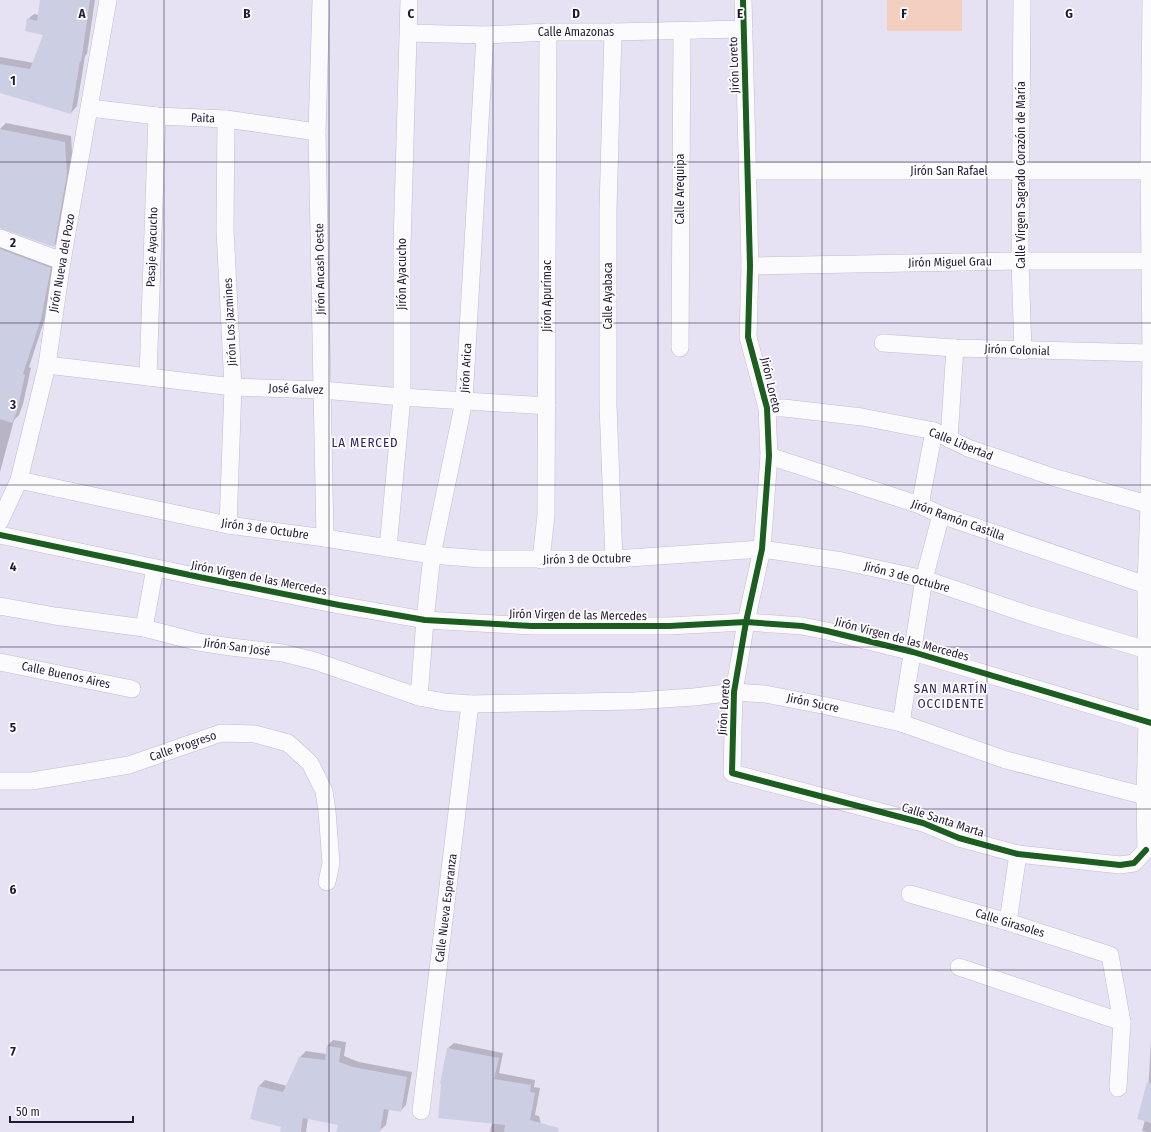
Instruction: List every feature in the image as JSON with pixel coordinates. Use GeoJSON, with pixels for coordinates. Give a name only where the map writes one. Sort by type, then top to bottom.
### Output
{"type":"FeatureCollection","features":[{"type":"Feature","properties":{"kind":"street","name":"Jirón Nueva del Pozo"},"geometry":{"type":"LineString","coordinates":[[0,521],[19,480],[47,365],[62,261],[108,0]]}},
{"type":"Feature","properties":{"kind":"street","name":"Jirón Ancash Oeste"},"geometry":{"type":"LineString","coordinates":[[321,0],[317,132],[325,538]]}},
{"type":"Feature","properties":{"kind":"street","name":"Jirón Ayacucho"},"geometry":{"type":"LineString","coordinates":[[388,548],[402,397],[402,246],[409,0]]}},
{"type":"Feature","properties":{"kind":"street","name":"Jirón Loreto"},"geometry":{"type":"LineString","coordinates":[[732,772],[734,692],[746,622],[762,549],[769,456],[768,408],[748,337],[750,266],[743,0]]}},
{"type":"Feature","properties":{"kind":"street","name":"Calle Virgen Sagrado Corazón de María"},"geometry":{"type":"LineString","coordinates":[[1022,0],[1020,261],[1023,351]]}},
{"type":"Feature","properties":{"kind":"street"},"geometry":{"type":"LineString","coordinates":[[1148,850],[1145,796],[1149,723],[1146,585],[1150,505],[1151,2]]}},
{"type":"Feature","properties":{"kind":"street","name":"Calle Amazonas"},"geometry":{"type":"LineString","coordinates":[[409,33],[485,35],[548,32],[744,29]]}},
{"type":"Feature","properties":{"kind":"street","name":"Calle Arequipa"},"geometry":{"type":"LineString","coordinates":[[680,348],[682,31]]}},
{"type":"Feature","properties":{"kind":"street","name":"Jirón Apurímac"},"geometry":{"type":"LineString","coordinates":[[541,560],[546,515],[548,32]]}},
{"type":"Feature","properties":{"kind":"street","name":"Calle Ayabaca"},"geometry":{"type":"LineString","coordinates":[[613,32],[608,209],[608,405],[614,559]]}},
{"type":"Feature","properties":{"kind":"street","name":"Jirón Arica"},"geometry":{"type":"LineString","coordinates":[[419,697],[432,555],[464,401],[485,35]]}},
{"type":"Feature","properties":{"kind":"street","name":"Paita"},"geometry":{"type":"LineString","coordinates":[[90,108],[157,116],[226,119],[317,132]]}},
{"type":"Feature","properties":{"kind":"street","name":"Pasaje Ayacucho"},"geometry":{"type":"LineString","coordinates":[[148,377],[157,116]]}},
{"type":"Feature","properties":{"kind":"street","name":"Jirón Los Jazmines"},"geometry":{"type":"LineString","coordinates":[[226,119],[225,229],[233,387],[228,525]]}},
{"type":"Feature","properties":{"kind":"street","name":"Jirón San Rafael"},"geometry":{"type":"LineString","coordinates":[[748,170],[1150,171]]}},
{"type":"Feature","properties":{"kind":"street"},"geometry":{"type":"LineString","coordinates":[[0,238],[62,261]]}},
{"type":"Feature","properties":{"kind":"street","name":"Jirón Miguel Grau"},"geometry":{"type":"LineString","coordinates":[[750,266],[1020,261],[1150,261]]}},
{"type":"Feature","properties":{"kind":"street","name":"Jirón Colonial"},"geometry":{"type":"LineString","coordinates":[[883,343],[1023,351],[1151,354]]}},
{"type":"Feature","properties":{"kind":"street"},"geometry":{"type":"LineString","coordinates":[[949,439],[955,348]]}},
{"type":"Feature","properties":{"kind":"street","name":"José Galvez"},"geometry":{"type":"LineString","coordinates":[[47,365],[233,387],[322,390],[402,397],[547,406]]}},
{"type":"Feature","properties":{"kind":"street","name":"Calle Libertad"},"geometry":{"type":"LineString","coordinates":[[768,408],[784,408],[862,417],[934,431],[968,448],[1056,478],[1150,505]]}},
{"type":"Feature","properties":{"kind":"street"},"geometry":{"type":"LineString","coordinates":[[920,505],[934,431]]}},
{"type":"Feature","properties":{"kind":"street","name":"Jirón Ramón Castilla"},"geometry":{"type":"LineString","coordinates":[[769,456],[920,505],[941,515],[1146,585]]}},
{"type":"Feature","properties":{"kind":"street","name":"Jirón 3 de Octubre"},"geometry":{"type":"LineString","coordinates":[[19,480],[228,525],[325,538],[432,555],[481,559],[614,559],[762,549],[842,561],[924,579],[1030,615],[1147,650]]}},
{"type":"Feature","properties":{"kind":"street"},"geometry":{"type":"LineString","coordinates":[[901,723],[924,579],[941,515]]}},
{"type":"Feature","properties":{"kind":"street","name":"Jirón Virgen de las Mercedes"},"geometry":{"type":"LineString","coordinates":[[0,535],[339,605],[425,620],[532,626],[669,626],[746,622],[802,626],[913,652],[1149,723]]}},
{"type":"Feature","properties":{"kind":"street"},"geometry":{"type":"LineString","coordinates":[[144,628],[156,568]]}},
{"type":"Feature","properties":{"kind":"street","name":"Jirón San José"},"geometry":{"type":"LineString","coordinates":[[0,606],[55,616],[144,628],[204,643],[283,653],[315,661],[419,697],[444,702],[470,704]]}},
{"type":"Feature","properties":{"kind":"street","name":"Calle Buenos Aires"},"geometry":{"type":"LineString","coordinates":[[0,662],[132,689]]}},
{"type":"Feature","properties":{"kind":"street","name":"Jirón Sucre"},"geometry":{"type":"LineString","coordinates":[[470,704],[634,701],[694,697],[734,692],[765,694],[901,723],[1006,760],[1145,796]]}},
{"type":"Feature","properties":{"kind":"street","name":"Calle Nueva Esperanza"},"geometry":{"type":"LineString","coordinates":[[421,1111],[470,704]]}},
{"type":"Feature","properties":{"kind":"street","name":"Calle Progreso"},"geometry":{"type":"LineString","coordinates":[[0,781],[32,781],[129,765],[221,733],[255,734],[288,744],[310,763],[324,791],[328,817],[331,863],[327,882]]}},
{"type":"Feature","properties":{"kind":"street","name":"Calle Santa Marta"},"geometry":{"type":"LineString","coordinates":[[732,772],[923,823],[959,838],[1018,854],[1120,865],[1134,863],[1148,850]]}},
{"type":"Feature","properties":{"kind":"street"},"geometry":{"type":"LineString","coordinates":[[1008,922],[1018,854]]}},
{"type":"Feature","properties":{"kind":"street","name":"Calle Girasoles"},"geometry":{"type":"LineString","coordinates":[[910,894],[1008,922],[1110,955],[1122,1022]]}},
{"type":"Feature","properties":{"kind":"street"},"geometry":{"type":"LineString","coordinates":[[959,967],[1122,1022],[1118,1088]]}},
{"type":"Feature","properties":{"kind":"shaded area"},"geometry":{"type":"Polygon","coordinates":[[[887,0],[962,0],[962,31],[887,31],[887,0]]]}},
{"type":"Feature","properties":{"kind":"building"},"geometry":{"type":"Polygon","coordinates":[[[40,0],[90,0],[81,62],[80,61],[71,114],[0,93],[0,64],[30,69],[43,35],[25,31],[27,18],[37,21],[40,0]]]}},
{"type":"Feature","properties":{"kind":"building"},"geometry":{"type":"Polygon","coordinates":[[[0,129],[65,142],[67,174],[54,247],[0,228],[0,129]]]}},
{"type":"Feature","properties":{"kind":"building"},"geometry":{"type":"Polygon","coordinates":[[[0,249],[51,268],[41,319],[23,374],[25,375],[17,411],[12,423],[0,419],[0,249]]]}},
{"type":"Feature","properties":{"kind":"building"},"geometry":{"type":"Polygon","coordinates":[[[327,1046],[341,1048],[339,1062],[353,1067],[407,1077],[401,1112],[384,1109],[380,1132],[336,1132],[338,1125],[303,1118],[301,1132],[280,1132],[281,1127],[250,1119],[258,1086],[283,1092],[299,1057],[325,1060],[327,1046]]]}},
{"type":"Feature","properties":{"kind":"building"},"geometry":{"type":"Polygon","coordinates":[[[447,1048],[499,1058],[494,1079],[531,1085],[530,1092],[535,1093],[530,1120],[559,1128],[558,1132],[504,1132],[505,1125],[438,1118],[440,1083],[447,1048]]]}},
{"type":"Feature","properties":{"kind":"building"},"geometry":{"type":"Polygon","coordinates":[[[1147,1082],[1151,1083],[1151,1123],[1137,1119],[1147,1082]]]}},
{"type":"Feature","properties":{"kind":"cycle path"},"geometry":{"type":"LineString","coordinates":[[743,0],[750,266],[748,337],[767,408],[769,456],[762,549],[746,622],[734,692],[732,773],[923,823],[959,838],[1018,854],[1120,865],[1134,863],[1146,850]]}},
{"type":"Feature","properties":{"kind":"cycle path"},"geometry":{"type":"LineString","coordinates":[[0,535],[204,578],[339,605],[425,620],[532,626],[669,626],[746,622],[802,626],[913,652],[1151,723]]}},
{"type":"Feature","properties":{"kind":"district","name":"LA MERCED"},"geometry":{"type":"Point","coordinates":[365,442]}},
{"type":"Feature","properties":{"kind":"district","name":"SAN MARTÍN OCCIDENTE"},"geometry":{"type":"Point","coordinates":[951,696]}}]}
